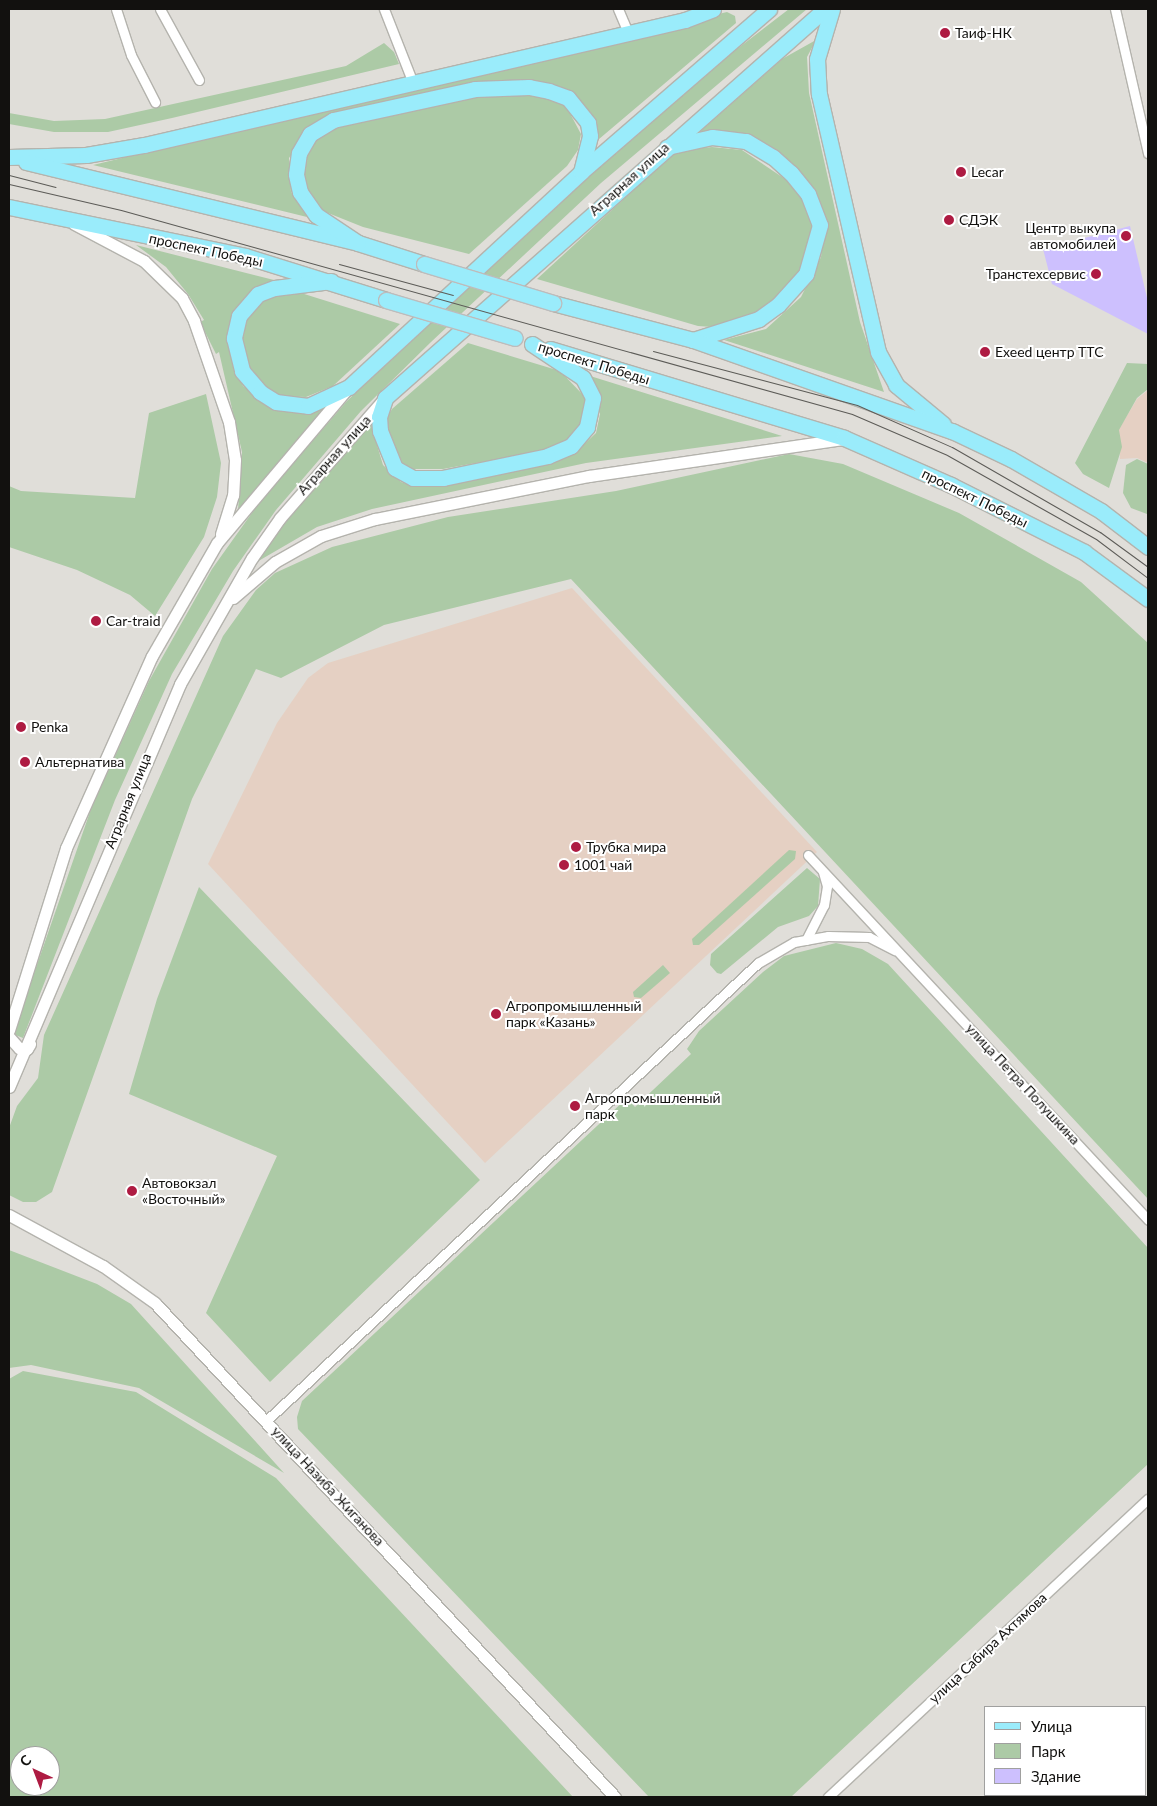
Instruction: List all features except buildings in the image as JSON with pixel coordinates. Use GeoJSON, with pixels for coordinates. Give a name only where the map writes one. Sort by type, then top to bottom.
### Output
{"type":"FeatureCollection","features":[{"type":"Feature","properties":{"kind":"main road"},"geometry":{"type":"LineString","coordinates":[[9,157],[86,156],[144,145],[628,34],[685,20],[713,9]]}},
{"type":"Feature","properties":{"kind":"main road"},"geometry":{"type":"LineString","coordinates":[[331,282],[295,284],[258,294],[239,316],[234,338],[238,360],[247,379],[276,402],[308,406],[349,387],[581,172],[769,9]]}},
{"type":"Feature","properties":{"kind":"main road","name":"Аграрная улица"},"geometry":{"type":"LineString","coordinates":[[385,398],[663,148],[826,9]]}},
{"type":"Feature","properties":{"kind":"main road"},"geometry":{"type":"LineString","coordinates":[[832,9],[817,59],[819,94],[878,352],[896,385],[952,431]]}},
{"type":"Feature","properties":{"kind":"main road"},"geometry":{"type":"LineString","coordinates":[[358,243],[316,215],[300,192],[296,174],[299,153],[310,134],[333,120],[475,89],[528,87],[549,91],[568,98],[588,123],[590,136],[581,172]]}},
{"type":"Feature","properties":{"kind":"main road"},"geometry":{"type":"LineString","coordinates":[[663,148],[712,137],[746,141],[773,157],[791,173],[808,194],[820,225],[806,274],[778,305],[735,329],[692,340]]}},
{"type":"Feature","properties":{"kind":"main road"},"geometry":{"type":"LineString","coordinates":[[9,157],[358,243],[553,303],[692,340],[952,431],[1011,459],[1085,502],[1147,543]]}},
{"type":"Feature","properties":{"kind":"main road","name":"проспект Победы"},"geometry":{"type":"LineString","coordinates":[[9,207],[71,222],[245,256],[844,438],[951,485],[1084,552],[1148,599]]}},
{"type":"Feature","properties":{"kind":"main road"},"geometry":{"type":"LineString","coordinates":[[385,398],[379,417],[383,444],[395,468],[413,478],[443,478],[554,454],[580,437],[592,414],[593,398],[583,378],[532,344]]}},
{"type":"Feature","properties":{"kind":"street"},"geometry":{"type":"LineString","coordinates":[[116,9],[131,54],[155,102]]}},
{"type":"Feature","properties":{"kind":"street"},"geometry":{"type":"LineString","coordinates":[[160,9],[199,80]]}},
{"type":"Feature","properties":{"kind":"street"},"geometry":{"type":"LineString","coordinates":[[384,9],[413,83]]}},
{"type":"Feature","properties":{"kind":"street"},"geometry":{"type":"LineString","coordinates":[[618,9],[628,34]]}},
{"type":"Feature","properties":{"kind":"street"},"geometry":{"type":"LineString","coordinates":[[1115,9],[1148,153]]}},
{"type":"Feature","properties":{"kind":"street"},"geometry":{"type":"LineString","coordinates":[[71,222],[144,262],[182,298],[194,320],[229,422],[235,460],[233,495],[217,543]]}},
{"type":"Feature","properties":{"kind":"street"},"geometry":{"type":"LineString","coordinates":[[9,1030],[82,809],[152,656],[217,543],[349,387]]}},
{"type":"Feature","properties":{"kind":"street","name":"Аграрная улица"},"geometry":{"type":"LineString","coordinates":[[9,1087],[31,1042],[157,732],[222,608],[280,518],[385,398]]}},
{"type":"Feature","properties":{"kind":"street"},"geometry":{"type":"LineString","coordinates":[[222,608],[275,562],[322,536],[375,519],[588,476],[844,438]]}},
{"type":"Feature","properties":{"kind":"street","name":"улица Петра Полушкина"},"geometry":{"type":"LineString","coordinates":[[808,855],[1148,1220]]}},
{"type":"Feature","properties":{"kind":"street"},"geometry":{"type":"LineString","coordinates":[[806,940],[824,904],[826,886],[823,872]]}},
{"type":"Feature","properties":{"kind":"street"},"geometry":{"type":"LineString","coordinates":[[266,1420],[720,996],[758,963],[794,942],[806,940],[869,937],[895,950]]}},
{"type":"Feature","properties":{"kind":"street"},"geometry":{"type":"LineString","coordinates":[[9,1037],[19,1048],[27,1049],[31,1042]]}},
{"type":"Feature","properties":{"kind":"street","name":"улица Назиба Жиганова"},"geometry":{"type":"LineString","coordinates":[[9,1215],[133,1286],[155,1303],[266,1420],[614,1797]]}},
{"type":"Feature","properties":{"kind":"street","name":"улица Сабира Ахтямова"},"geometry":{"type":"LineString","coordinates":[[828,1797],[1148,1499]]}},
{"type":"Feature","properties":{"kind":"shaded area"},"geometry":{"type":"Polygon","coordinates":[[[1148,390],[1148,463],[1137,458],[1120,459],[1119,429],[1137,399],[1148,390]]]}},
{"type":"Feature","properties":{"kind":"shaded area","name":"Агропромышленный парк «Казань»"},"geometry":{"type":"Polygon","coordinates":[[[572,588],[817,852],[485,1163],[208,864],[277,723],[308,678],[328,663],[572,588]]]}},
{"type":"Feature","properties":{"kind":"green space"},"geometry":{"type":"Polygon","coordinates":[[[789,9],[807,9],[601,183],[431,342],[361,411],[276,510],[233,571],[172,674],[115,800],[23,1038],[13,1034],[91,809],[149,681],[212,569],[259,503],[347,401],[591,172],[702,76],[789,9]]]}},
{"type":"Feature","properties":{"kind":"green space"},"geometry":{"type":"Polygon","coordinates":[[[727,12],[735,16],[736,23],[592,145],[585,111],[522,81],[476,81],[325,117],[308,129],[289,158],[291,192],[307,217],[93,165],[727,12]]]}},
{"type":"Feature","properties":{"kind":"green space"},"geometry":{"type":"Polygon","coordinates":[[[816,40],[807,57],[809,93],[860,322],[884,392],[724,340],[766,329],[801,297],[821,257],[825,223],[777,152],[749,134],[714,131],[695,136],[782,59],[816,40]]]}},
{"type":"Feature","properties":{"kind":"green space"},"geometry":{"type":"Polygon","coordinates":[[[384,43],[394,52],[399,64],[108,132],[54,132],[9,124],[9,113],[54,121],[105,119],[346,66],[384,43]]]}},
{"type":"Feature","properties":{"kind":"green space"},"geometry":{"type":"Polygon","coordinates":[[[476,92],[532,92],[565,104],[581,134],[578,150],[567,166],[469,254],[363,227],[318,209],[308,197],[302,178],[303,158],[313,139],[333,126],[476,92]]]}},
{"type":"Feature","properties":{"kind":"green space"},"geometry":{"type":"Polygon","coordinates":[[[712,147],[742,150],[785,179],[802,197],[815,224],[804,270],[757,317],[727,328],[698,326],[537,279],[676,151],[712,147]]]}},
{"type":"Feature","properties":{"kind":"green space"},"geometry":{"type":"Polygon","coordinates":[[[136,245],[282,282],[254,291],[233,311],[227,339],[234,363],[243,386],[274,407],[306,412],[328,403],[238,511],[242,452],[219,352],[216,354],[200,322],[204,320],[188,294],[166,267],[136,245]]]}},
{"type":"Feature","properties":{"kind":"green space"},"geometry":{"type":"Polygon","coordinates":[[[291,292],[301,293],[400,324],[333,386],[306,397],[277,396],[254,380],[238,337],[243,317],[259,301],[291,292]]]}},
{"type":"Feature","properties":{"kind":"green space"},"geometry":{"type":"Polygon","coordinates":[[[468,343],[560,371],[587,399],[581,424],[567,440],[547,450],[443,469],[407,469],[390,444],[386,419],[392,409],[468,343]]]}},
{"type":"Feature","properties":{"kind":"green space"},"geometry":{"type":"Polygon","coordinates":[[[1127,363],[1148,364],[1148,389],[1137,398],[1119,430],[1122,447],[1109,488],[1083,474],[1075,463],[1127,363]]]}},
{"type":"Feature","properties":{"kind":"green space"},"geometry":{"type":"Polygon","coordinates":[[[587,375],[782,436],[586,463],[372,509],[317,527],[255,563],[303,499],[370,422],[383,465],[401,482],[413,486],[549,462],[576,452],[596,433],[600,414],[587,375]]]}},
{"type":"Feature","properties":{"kind":"green space"},"geometry":{"type":"Polygon","coordinates":[[[206,394],[221,463],[217,497],[204,537],[155,616],[130,595],[77,570],[9,547],[9,486],[21,491],[135,498],[149,413],[206,394]]]}},
{"type":"Feature","properties":{"kind":"green space"},"geometry":{"type":"Polygon","coordinates":[[[789,454],[843,464],[959,513],[1081,582],[1148,643],[1148,1199],[571,579],[384,625],[281,678],[256,669],[192,799],[52,1192],[36,1202],[23,1202],[9,1195],[9,1128],[17,1106],[38,1078],[44,1035],[223,636],[256,590],[275,573],[332,547],[448,517],[616,491],[789,454]]]}},
{"type":"Feature","properties":{"kind":"green space"},"geometry":{"type":"Polygon","coordinates":[[[1137,459],[1148,464],[1147,514],[1131,508],[1123,493],[1126,465],[1137,459]]]}},
{"type":"Feature","properties":{"kind":"green space"},"geometry":{"type":"Polygon","coordinates":[[[789,850],[796,851],[795,859],[699,945],[693,945],[692,939],[789,850]]]}},
{"type":"Feature","properties":{"kind":"green space"},"geometry":{"type":"Polygon","coordinates":[[[807,868],[820,879],[818,906],[809,916],[778,927],[721,974],[717,973],[710,965],[711,954],[807,868]]]}},
{"type":"Feature","properties":{"kind":"green space"},"geometry":{"type":"Polygon","coordinates":[[[199,887],[480,1180],[270,1382],[206,1313],[277,1156],[129,1094],[157,999],[199,887]]]}},
{"type":"Feature","properties":{"kind":"green space"},"geometry":{"type":"Polygon","coordinates":[[[836,943],[862,949],[888,964],[1148,1248],[1148,1464],[791,1797],[649,1797],[298,1429],[297,1417],[302,1401],[627,1098],[635,1107],[691,1054],[687,1049],[699,1031],[763,972],[784,956],[836,943]]]}},
{"type":"Feature","properties":{"kind":"green space"},"geometry":{"type":"Polygon","coordinates":[[[663,965],[670,973],[641,998],[634,997],[633,992],[663,965]]]}},
{"type":"Feature","properties":{"kind":"green space"},"geometry":{"type":"Polygon","coordinates":[[[9,1250],[97,1284],[131,1304],[284,1473],[139,1388],[31,1365],[9,1368],[9,1250]]]}},
{"type":"Feature","properties":{"kind":"green space"},"geometry":{"type":"Polygon","coordinates":[[[23,1371],[136,1392],[276,1478],[573,1797],[9,1797],[9,1379],[23,1371]]]}},
{"type":"Feature","properties":{"kind":"tram line"},"geometry":{"type":"LineString","coordinates":[[9,175],[55,187]]}},
{"type":"Feature","properties":{"kind":"tram line"},"geometry":{"type":"LineString","coordinates":[[9,184],[121,210],[852,414],[947,455],[1096,539],[1148,578]]}},
{"type":"Feature","properties":{"kind":"tram line"},"geometry":{"type":"LineString","coordinates":[[339,264],[453,295]]}},
{"type":"Feature","properties":{"kind":"tram line"},"geometry":{"type":"LineString","coordinates":[[653,351],[857,405],[952,447],[1100,532],[1148,567]]}},
{"type":"Feature","properties":{"kind":"place","name":"Таиф-НК"},"geometry":{"type":"Point","coordinates":[945,33]}},
{"type":"Feature","properties":{"kind":"place","name":"Lecar"},"geometry":{"type":"Point","coordinates":[961,172]}},
{"type":"Feature","properties":{"kind":"place","name":"СДЭК"},"geometry":{"type":"Point","coordinates":[949,220]}},
{"type":"Feature","properties":{"kind":"place","name":"Центр выкупа автомобилей"},"geometry":{"type":"Point","coordinates":[1126,236]}},
{"type":"Feature","properties":{"kind":"place","name":"Транстехсервис"},"geometry":{"type":"Point","coordinates":[1096,274]}},
{"type":"Feature","properties":{"kind":"place","name":"Exeed центр ТТС"},"geometry":{"type":"Point","coordinates":[985,352]}},
{"type":"Feature","properties":{"kind":"place","name":"Car-traid"},"geometry":{"type":"Point","coordinates":[96,621]}},
{"type":"Feature","properties":{"kind":"place","name":"Penka"},"geometry":{"type":"Point","coordinates":[21,727]}},
{"type":"Feature","properties":{"kind":"place","name":"Альтернатива"},"geometry":{"type":"Point","coordinates":[25,762]}},
{"type":"Feature","properties":{"kind":"place","name":"Трубка мира"},"geometry":{"type":"Point","coordinates":[576,847]}},
{"type":"Feature","properties":{"kind":"place","name":"1001 чай"},"geometry":{"type":"Point","coordinates":[564,865]}},
{"type":"Feature","properties":{"kind":"place","name":"Агропромышленный парк «Казань»"},"geometry":{"type":"Point","coordinates":[496,1014]}},
{"type":"Feature","properties":{"kind":"place","name":"Агропромышленный парк"},"geometry":{"type":"Point","coordinates":[575,1106]}},
{"type":"Feature","properties":{"kind":"place","name":"Автовокзал «Восточный»"},"geometry":{"type":"Point","coordinates":[132,1191]}}]}
